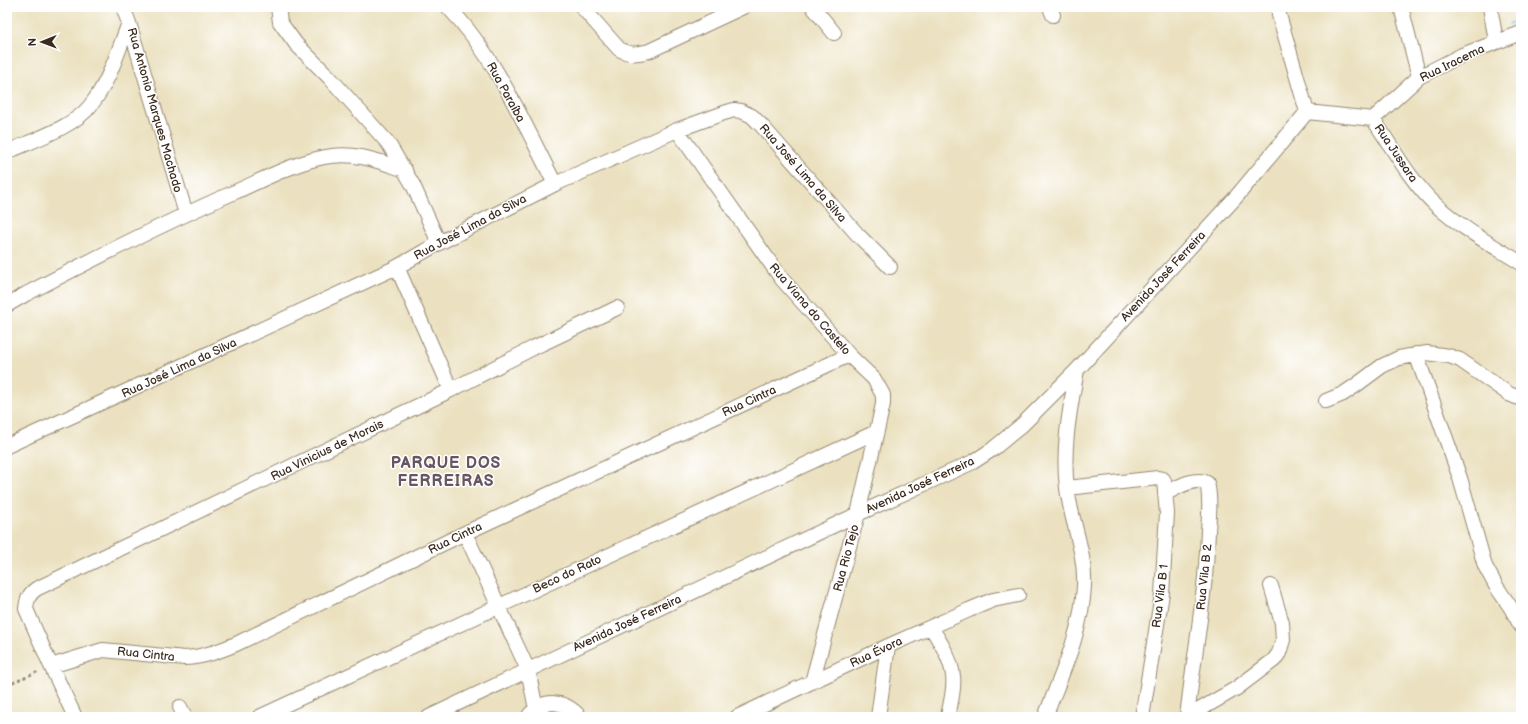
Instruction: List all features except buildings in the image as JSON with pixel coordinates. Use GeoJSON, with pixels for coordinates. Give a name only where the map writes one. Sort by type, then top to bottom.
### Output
{"type":"FeatureCollection","features":[{"type":"Feature","properties":{"kind":"street","name":"Rua Antonio Marques Machado"},"geometry":{"type":"LineString","coordinates":[[123,7],[186,214]]}},
{"type":"Feature","properties":{"kind":"street"},"geometry":{"type":"LineString","coordinates":[[278,7],[280,22],[296,44],[329,77],[388,143],[405,170],[439,243]]}},
{"type":"Feature","properties":{"kind":"street","name":"Rua Paraíba"},"geometry":{"type":"LineString","coordinates":[[448,7],[459,18],[490,62],[554,184]]}},
{"type":"Feature","properties":{"kind":"street"},"geometry":{"type":"LineString","coordinates":[[582,7],[619,49],[626,53],[637,54],[649,51],[743,7]]}},
{"type":"Feature","properties":{"kind":"street"},"geometry":{"type":"LineString","coordinates":[[813,7],[834,33]]}},
{"type":"Feature","properties":{"kind":"street"},"geometry":{"type":"LineString","coordinates":[[1266,7],[1279,11],[1307,112]]}},
{"type":"Feature","properties":{"kind":"street"},"geometry":{"type":"LineString","coordinates":[[1401,7],[1419,78]]}},
{"type":"Feature","properties":{"kind":"street","name":"Rua Iracema"},"geometry":{"type":"LineString","coordinates":[[1490,7],[1496,41]]}},
{"type":"Feature","properties":{"kind":"street"},"geometry":{"type":"LineString","coordinates":[[7,152],[52,132],[76,118],[89,108],[102,89],[129,23]]}},
{"type":"Feature","properties":{"kind":"street","name":"Rua Iracema"},"geometry":{"type":"LineString","coordinates":[[1374,119],[1419,78],[1462,55],[1496,41],[1521,33]]}},
{"type":"Feature","properties":{"kind":"street","name":"Rua José Lima da Silva"},"geometry":{"type":"LineString","coordinates":[[7,446],[397,266],[554,184],[677,130],[734,110],[741,111],[752,116],[858,235],[890,267]]}},
{"type":"Feature","properties":{"kind":"street","name":"Rua Jussara"},"geometry":{"type":"LineString","coordinates":[[1307,112],[1374,119],[1420,187],[1435,204],[1454,220],[1521,264]]}},
{"type":"Feature","properties":{"kind":"street","name":"Avenida José Ferreira"},"geometry":{"type":"LineString","coordinates":[[429,717],[858,514],[973,462],[993,449],[1022,425],[1077,370],[1236,196],[1307,112]]}},
{"type":"Feature","properties":{"kind":"street","name":"Rua Viana do Castelo"},"geometry":{"type":"LineString","coordinates":[[677,130],[781,278],[849,355],[874,379],[883,395],[883,404],[876,432]]}},
{"type":"Feature","properties":{"kind":"street"},"geometry":{"type":"LineString","coordinates":[[7,305],[186,214],[302,163],[326,156],[346,155],[371,158],[405,170]]}},
{"type":"Feature","properties":{"kind":"street"},"geometry":{"type":"LineString","coordinates":[[397,266],[451,390]]}},
{"type":"Feature","properties":{"kind":"street","name":"Rua Vinicius de Morais"},"geometry":{"type":"LineString","coordinates":[[51,666],[26,609],[27,600],[30,593],[36,589],[451,390],[533,348],[617,308]]}},
{"type":"Feature","properties":{"kind":"street"},"geometry":{"type":"LineString","coordinates":[[1326,401],[1355,386],[1382,366],[1399,358],[1427,353],[1439,354],[1460,360],[1509,394],[1521,399]]}},
{"type":"Feature","properties":{"kind":"street"},"geometry":{"type":"LineString","coordinates":[[1416,354],[1460,478],[1485,566],[1521,626]]}},
{"type":"Feature","properties":{"kind":"street","name":"Rua Cintra"},"geometry":{"type":"LineString","coordinates":[[51,666],[103,650],[185,658],[212,654],[236,644],[465,533],[849,355]]}},
{"type":"Feature","properties":{"kind":"street"},"geometry":{"type":"LineString","coordinates":[[1045,717],[1071,650],[1080,614],[1084,586],[1082,556],[1069,503],[1065,470],[1067,428],[1077,370]]}},
{"type":"Feature","properties":{"kind":"street","name":"Rua Rio Tejo"},"geometry":{"type":"LineString","coordinates":[[812,682],[858,514],[876,432]]}},
{"type":"Feature","properties":{"kind":"street","name":"Beco do Rato"},"geometry":{"type":"LineString","coordinates":[[259,717],[876,432]]}},
{"type":"Feature","properties":{"kind":"street","name":"Rua Vila B 1"},"geometry":{"type":"LineString","coordinates":[[1067,488],[1158,478],[1163,479],[1167,513],[1162,594],[1142,717]]}},
{"type":"Feature","properties":{"kind":"street","name":"Rua Vila B 2"},"geometry":{"type":"LineString","coordinates":[[1165,494],[1183,485],[1200,480],[1207,483],[1208,487],[1209,509],[1207,567],[1187,717]]}},
{"type":"Feature","properties":{"kind":"street"},"geometry":{"type":"LineString","coordinates":[[465,533],[528,670],[532,713],[545,704],[555,703],[564,705],[573,710],[580,717]]}},
{"type":"Feature","properties":{"kind":"street"},"geometry":{"type":"LineString","coordinates":[[1187,717],[1237,688],[1274,660],[1284,640],[1282,624],[1271,586]]}},
{"type":"Feature","properties":{"kind":"street","name":"Rua Évora"},"geometry":{"type":"LineString","coordinates":[[737,717],[931,627],[994,600],[1018,595]]}},
{"type":"Feature","properties":{"kind":"street"},"geometry":{"type":"LineString","coordinates":[[931,627],[947,654],[953,676],[953,688],[948,717]]}},
{"type":"Feature","properties":{"kind":"street"},"geometry":{"type":"LineString","coordinates":[[878,717],[888,646]]}},
{"type":"Feature","properties":{"kind":"street"},"geometry":{"type":"LineString","coordinates":[[51,666],[75,717]]}},
{"type":"Feature","properties":{"kind":"path"},"geometry":{"type":"LineString","coordinates":[[7,685],[51,666]]}},
{"type":"Feature","properties":{"kind":"waterway"},"geometry":{"type":"LineString","coordinates":[[1510,24],[1521,20]]}},
{"type":"Feature","properties":{"kind":"district","name":"PARQUE DOS FERREIRAS"},"geometry":{"type":"Point","coordinates":[446,471]}}]}
